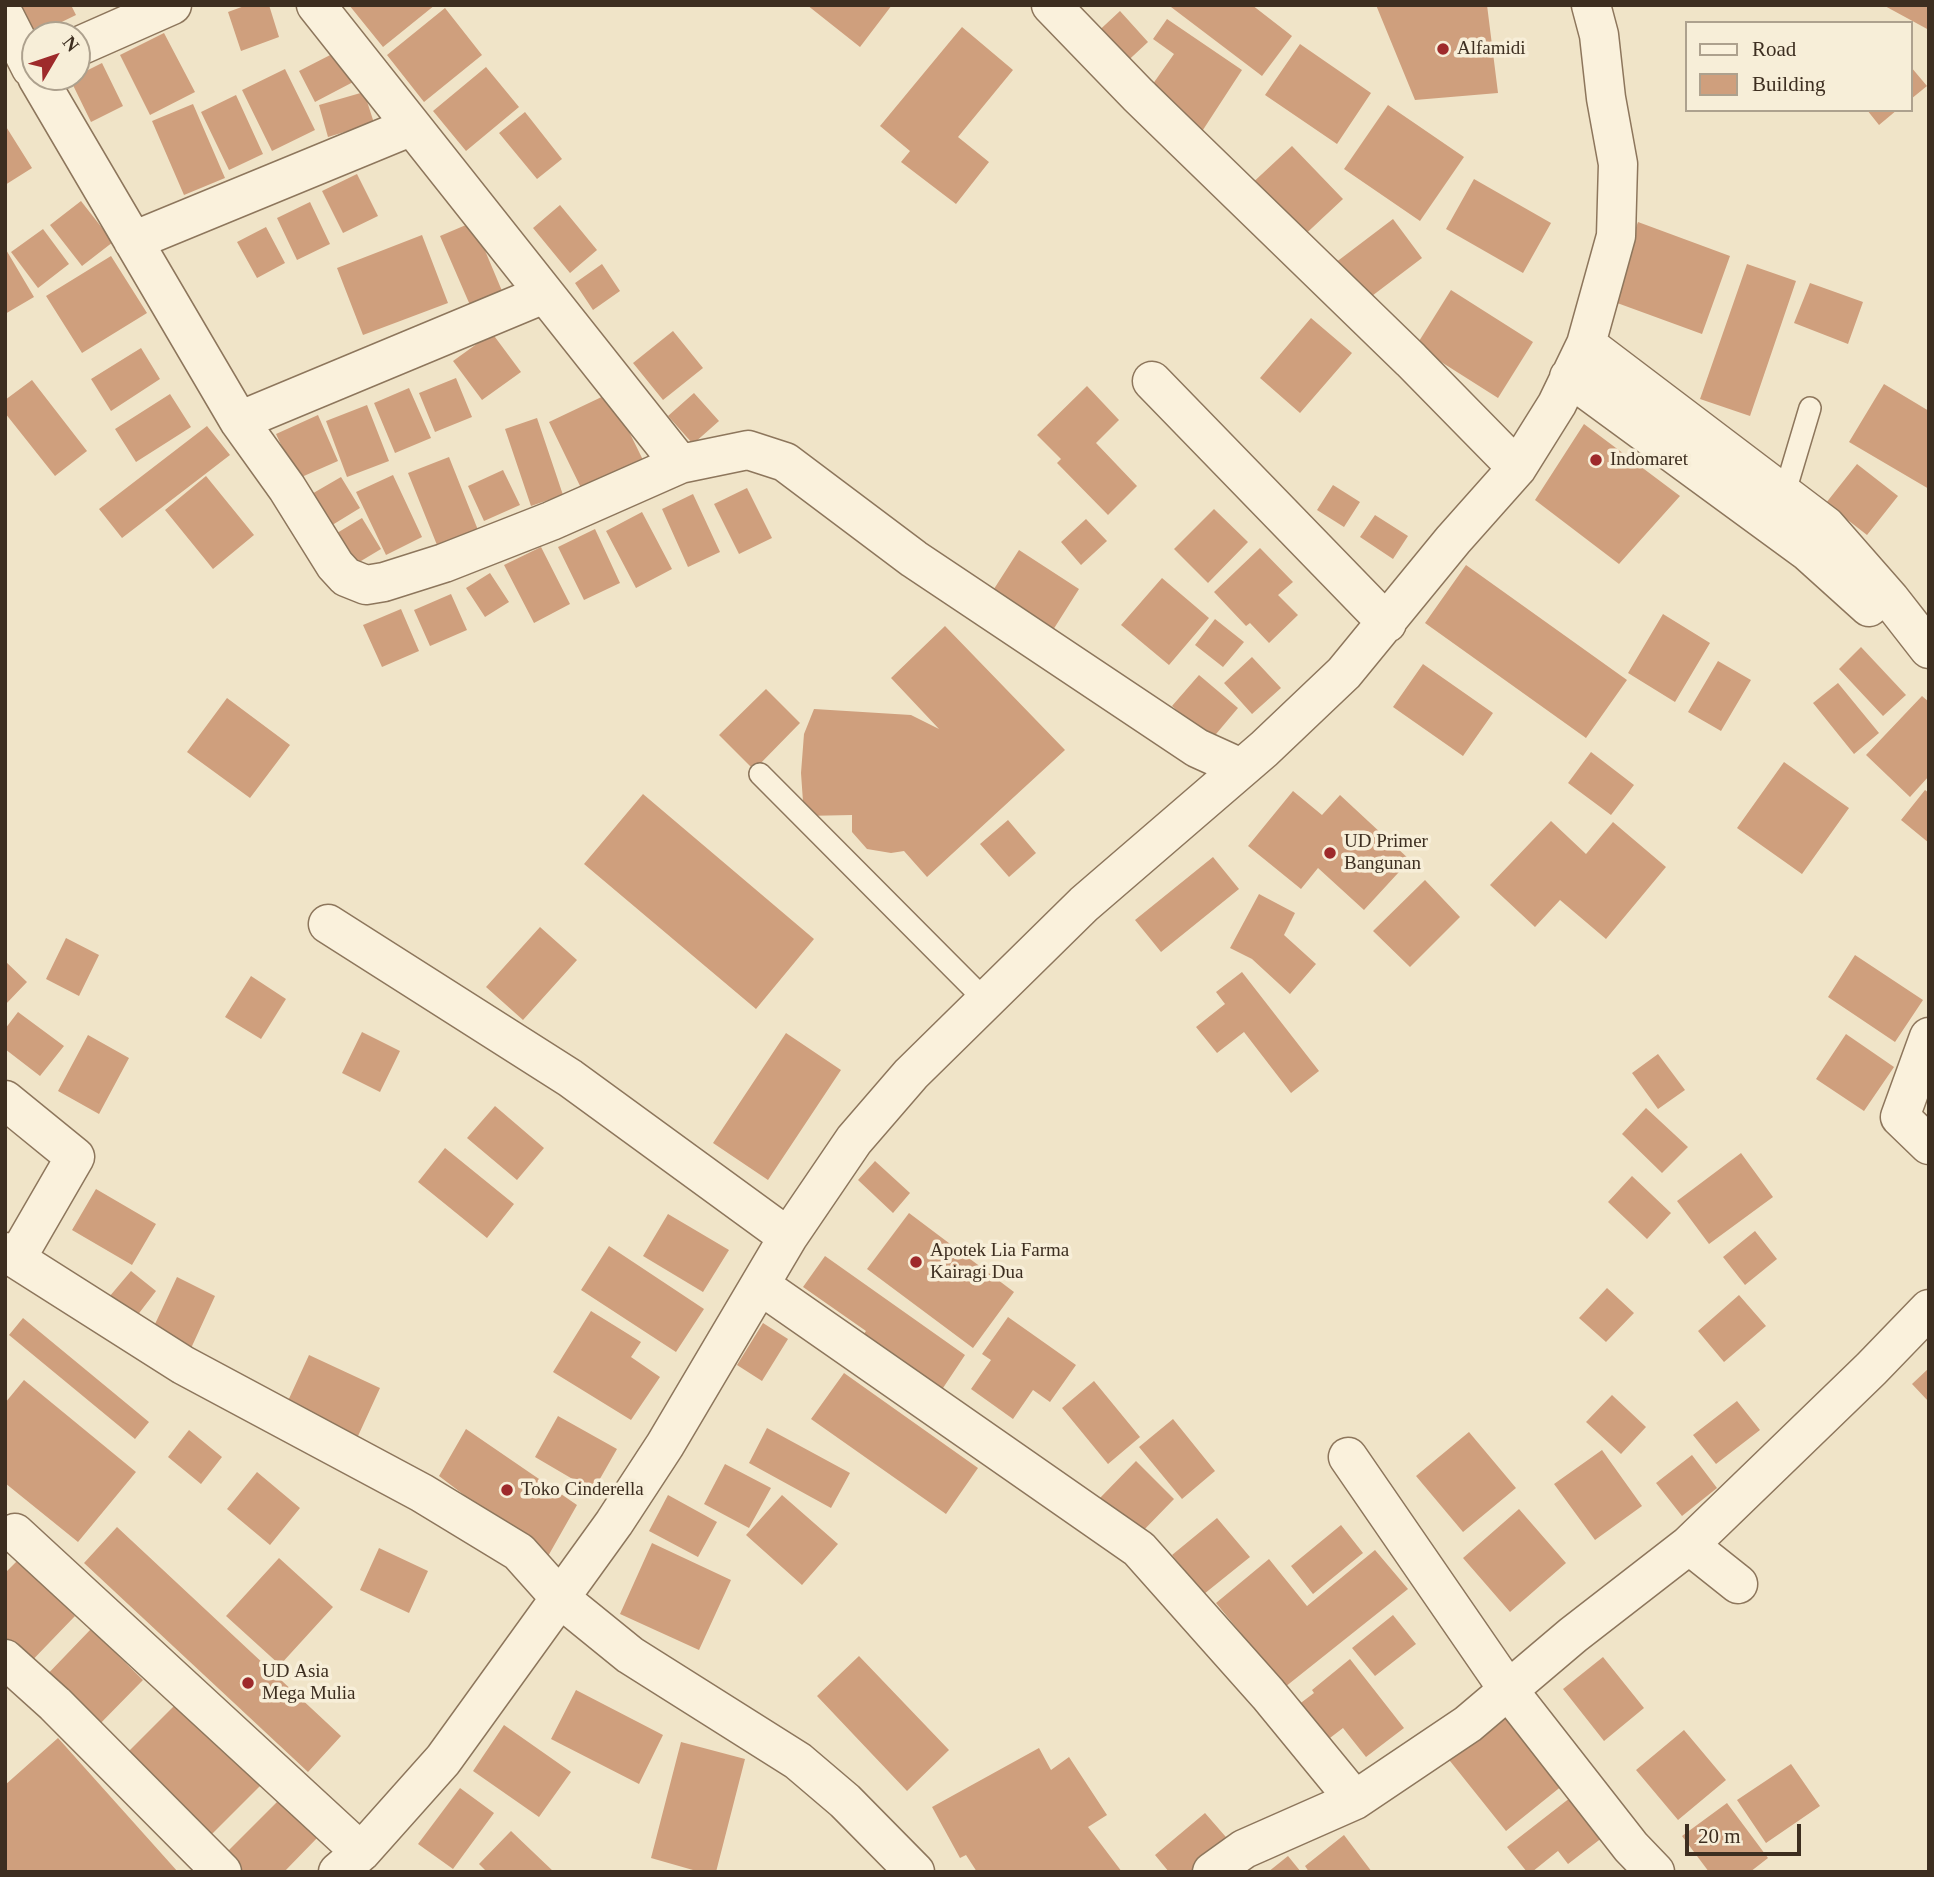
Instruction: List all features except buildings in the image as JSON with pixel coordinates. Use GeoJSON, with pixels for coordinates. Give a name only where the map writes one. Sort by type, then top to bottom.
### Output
{"type":"FeatureCollection","features":[{"type":"Feature","properties":{"kind":"street"},"geometry":{"type":"LineString","coordinates":[[91,41],[172,5]]}},
{"type":"Feature","properties":{"kind":"street"},"geometry":{"type":"LineString","coordinates":[[316,5],[410,127],[680,464]]}},
{"type":"Feature","properties":{"kind":"street"},"geometry":{"type":"LineString","coordinates":[[1051,5],[1138,95],[1411,360],[1517,468]]}},
{"type":"Feature","properties":{"kind":"street"},"geometry":{"type":"LineString","coordinates":[[15,1533],[349,1862],[443,1760],[561,1599],[665,1445],[788,1237],[854,1140],[911,1074],[1084,904],[1241,768],[1344,673],[1453,540],[1517,468],[1557,404],[1586,344],[1616,236],[1618,164],[1606,98],[1599,35],[1591,5]]}},
{"type":"Feature","properties":{"kind":"street"},"geometry":{"type":"LineString","coordinates":[[5,17],[21,46]]}},
{"type":"Feature","properties":{"kind":"street"},"geometry":{"type":"LineString","coordinates":[[47,91],[240,421],[287,488],[335,565],[346,577],[366,584],[384,582],[444,563],[680,464],[723,453],[748,450],[785,462],[914,559],[1135,704],[1197,748],[1241,768]]}},
{"type":"Feature","properties":{"kind":"street"},"geometry":{"type":"LineString","coordinates":[[133,241],[410,127]]}},
{"type":"Feature","properties":{"kind":"street"},"geometry":{"type":"LineString","coordinates":[[240,421],[544,294]]}},
{"type":"Feature","properties":{"kind":"street"},"geometry":{"type":"LineString","coordinates":[[1586,344],[1775,508]]}},
{"type":"Feature","properties":{"kind":"street"},"geometry":{"type":"LineString","coordinates":[[1569,377],[1775,508],[1890,599],[1918,631]]}},
{"type":"Feature","properties":{"kind":"street"},"geometry":{"type":"LineString","coordinates":[[1152,381],[1387,623]]}},
{"type":"Feature","properties":{"kind":"street"},"geometry":{"type":"LineString","coordinates":[[328,924],[570,1078],[788,1237]]}},
{"type":"Feature","properties":{"kind":"street"},"geometry":{"type":"LineString","coordinates":[[1929,1037],[1900,1116],[1929,1145]]}},
{"type":"Feature","properties":{"kind":"street"},"geometry":{"type":"LineString","coordinates":[[5,1100],[75,1157],[10,1255],[183,1365],[422,1493],[519,1552],[561,1599],[630,1655],[797,1761],[845,1801],[915,1872]]}},
{"type":"Feature","properties":{"kind":"street"},"geometry":{"type":"LineString","coordinates":[[760,1285],[1139,1549],[1268,1694],[1355,1800]]}},
{"type":"Feature","properties":{"kind":"street"},"geometry":{"type":"LineString","coordinates":[[1212,1872],[1244,1849],[1355,1800],[1468,1724],[1573,1634],[1689,1545],[1871,1369],[1929,1309]]}},
{"type":"Feature","properties":{"kind":"street"},"geometry":{"type":"LineString","coordinates":[[1348,1457],[1509,1691],[1631,1847],[1655,1872]]}},
{"type":"Feature","properties":{"kind":"street"},"geometry":{"type":"LineString","coordinates":[[1689,1545],[1738,1584]]}},
{"type":"Feature","properties":{"kind":"street"},"geometry":{"type":"LineString","coordinates":[[5,1659],[55,1704],[222,1872]]}},
{"type":"Feature","properties":{"kind":"lane"},"geometry":{"type":"LineString","coordinates":[[1775,508],[1810,408]]}},
{"type":"Feature","properties":{"kind":"lane"},"geometry":{"type":"LineString","coordinates":[[760,774],[987,1002]]}},
{"type":"Feature","properties":{"kind":"place","name":"Alfamidi"},"geometry":{"type":"Point","coordinates":[1443,49]}},
{"type":"Feature","properties":{"kind":"place","name":"Indomaret"},"geometry":{"type":"Point","coordinates":[1596,460]}},
{"type":"Feature","properties":{"kind":"place","name":"UD Primer Bangunan"},"geometry":{"type":"Point","coordinates":[1330,853]}},
{"type":"Feature","properties":{"kind":"place","name":"Apotek Lia Farma Kairagi Dua"},"geometry":{"type":"Point","coordinates":[916,1262]}},
{"type":"Feature","properties":{"kind":"place","name":"Toko Cinderella"},"geometry":{"type":"Point","coordinates":[507,1490]}},
{"type":"Feature","properties":{"kind":"place","name":"UD Asia Mega Mulia"},"geometry":{"type":"Point","coordinates":[248,1683]}}]}
